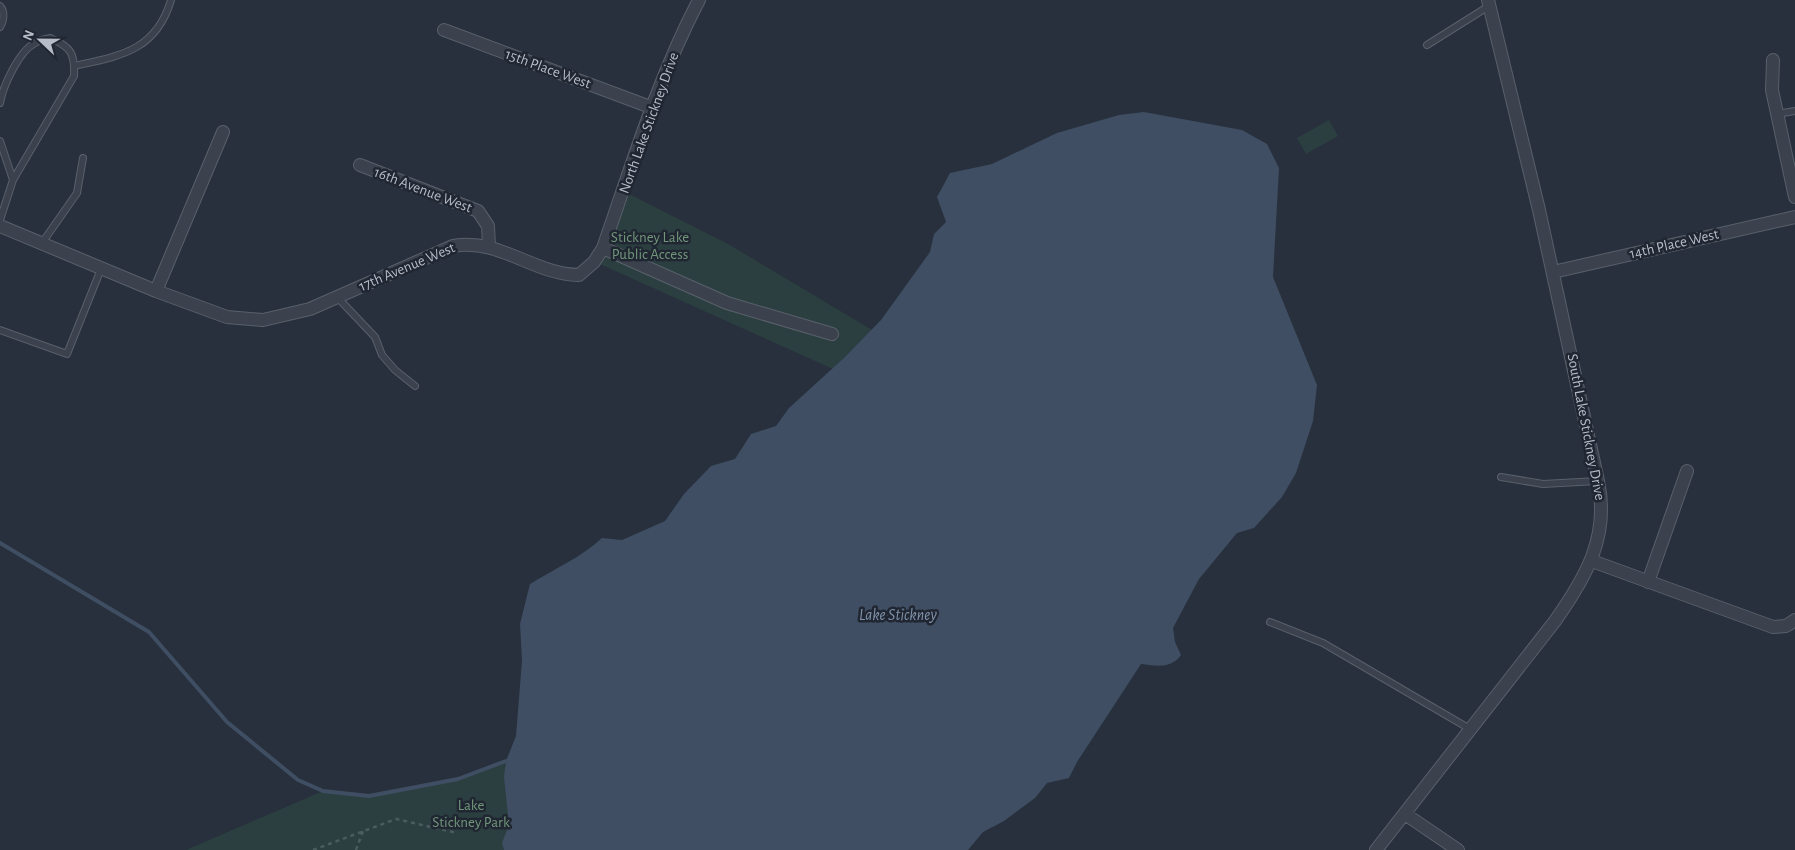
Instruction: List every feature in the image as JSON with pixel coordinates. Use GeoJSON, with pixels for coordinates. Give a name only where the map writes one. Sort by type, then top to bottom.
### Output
{"type":"FeatureCollection","features":[{"type":"Feature","properties":{"kind":"street","name":"North Lake Stickney Drive"},"geometry":{"type":"LineString","coordinates":[[603,248],[652,108],[682,35],[699,0]]}},
{"type":"Feature","properties":{"kind":"street","name":"South Lake Stickney Drive"},"geometry":{"type":"LineString","coordinates":[[1376,850],[1555,621],[1580,584],[1592,561],[1600,528],[1602,506],[1598,481],[1553,272],[1489,3]]}},
{"type":"Feature","properties":{"kind":"street","name":"15th Place West"},"geometry":{"type":"LineString","coordinates":[[444,30],[652,108]]}},
{"type":"Feature","properties":{"kind":"street"},"geometry":{"type":"LineString","coordinates":[[1773,60],[1772,90],[1795,197]]}},
{"type":"Feature","properties":{"kind":"street"},"geometry":{"type":"LineString","coordinates":[[156,291],[223,132]]}},
{"type":"Feature","properties":{"kind":"street","name":"16th Avenue West"},"geometry":{"type":"LineString","coordinates":[[360,165],[478,211],[488,226],[489,246]]}},
{"type":"Feature","properties":{"kind":"street","name":"14th Place West"},"geometry":{"type":"LineString","coordinates":[[1553,272],[1795,216]]}},
{"type":"Feature","properties":{"kind":"street","name":"17th Avenue West"},"geometry":{"type":"LineString","coordinates":[[0,226],[101,269],[227,317],[263,320],[310,310],[453,246],[470,243],[489,246],[543,269],[565,275],[578,275],[587,269],[603,248]]}},
{"type":"Feature","properties":{"kind":"street"},"geometry":{"type":"LineString","coordinates":[[603,248],[727,303],[832,334]]}},
{"type":"Feature","properties":{"kind":"street"},"geometry":{"type":"LineString","coordinates":[[1648,582],[1687,471]]}},
{"type":"Feature","properties":{"kind":"street"},"geometry":{"type":"LineString","coordinates":[[1592,561],[1773,627],[1786,626],[1795,620]]}},
{"type":"Feature","properties":{"kind":"street"},"geometry":{"type":"LineString","coordinates":[[1405,814],[1458,850]]}},
{"type":"Feature","properties":{"kind":"lane"},"geometry":{"type":"LineString","coordinates":[[74,66],[122,56],[147,42],[166,15],[171,0]]}},
{"type":"Feature","properties":{"kind":"lane"},"geometry":{"type":"LineString","coordinates":[[1427,45],[1489,3]]}},
{"type":"Feature","properties":{"kind":"lane"},"geometry":{"type":"LineString","coordinates":[[0,6],[2,8],[3,22],[0,27]]}},
{"type":"Feature","properties":{"kind":"lane"},"geometry":{"type":"LineString","coordinates":[[0,103],[2,92],[16,64],[34,43],[50,38],[66,45],[75,60],[74,76],[13,180],[0,220]]}},
{"type":"Feature","properties":{"kind":"lane"},"geometry":{"type":"LineString","coordinates":[[1777,114],[1795,111]]}},
{"type":"Feature","properties":{"kind":"lane"},"geometry":{"type":"LineString","coordinates":[[0,141],[13,180]]}},
{"type":"Feature","properties":{"kind":"lane"},"geometry":{"type":"LineString","coordinates":[[42,243],[77,193],[83,158]]}},
{"type":"Feature","properties":{"kind":"lane"},"geometry":{"type":"LineString","coordinates":[[0,330],[67,354],[101,269]]}},
{"type":"Feature","properties":{"kind":"lane"},"geometry":{"type":"LineString","coordinates":[[337,297],[375,337],[382,355],[395,370],[415,386]]}},
{"type":"Feature","properties":{"kind":"lane"},"geometry":{"type":"LineString","coordinates":[[1501,477],[1543,484],[1598,481]]}},
{"type":"Feature","properties":{"kind":"lane"},"geometry":{"type":"LineString","coordinates":[[1270,622],[1323,643],[1470,729]]}},
{"type":"Feature","properties":{"kind":"path"},"geometry":{"type":"LineString","coordinates":[[313,850],[396,819],[458,832]]}},
{"type":"Feature","properties":{"kind":"path"},"geometry":{"type":"LineString","coordinates":[[356,850],[363,831]]}},
{"type":"Feature","properties":{"kind":"green space"},"geometry":{"type":"Polygon","coordinates":[[[1329,120],[1338,136],[1306,154],[1297,138],[1329,120]]]}},
{"type":"Feature","properties":{"kind":"green space","name":"Stickney Lake Public Access"},"geometry":{"type":"Polygon","coordinates":[[[629,194],[728,244],[872,330],[833,369],[600,264],[609,250],[629,194]]]}},
{"type":"Feature","properties":{"kind":"green space","name":"Lake Stickney Park"},"geometry":{"type":"Polygon","coordinates":[[[506,761],[509,824],[504,850],[186,850],[323,791],[370,796],[458,779],[506,761]]]}},
{"type":"Feature","properties":{"kind":"water","name":"Lake Stickney"},"geometry":{"type":"Polygon","coordinates":[[[1144,112],[1242,130],[1267,144],[1279,168],[1273,277],[1317,385],[1313,421],[1296,473],[1282,497],[1254,528],[1237,533],[1199,579],[1173,628],[1175,642],[1181,655],[1168,665],[1141,664],[1077,762],[1069,778],[1047,783],[1035,798],[1004,821],[983,832],[968,850],[504,850],[502,843],[509,825],[504,777],[506,761],[516,736],[522,660],[520,624],[530,584],[577,557],[602,538],[622,540],[665,521],[684,494],[711,466],[735,459],[751,434],[776,426],[789,408],[845,357],[881,320],[930,252],[934,234],[946,222],[937,197],[950,173],[992,164],[1057,133],[1119,115],[1144,112]]]}},
{"type":"Feature","properties":{"kind":"waterway"},"geometry":{"type":"LineString","coordinates":[[0,543],[149,632],[227,722],[298,780],[323,791],[369,796],[458,779],[506,761]]}}]}
